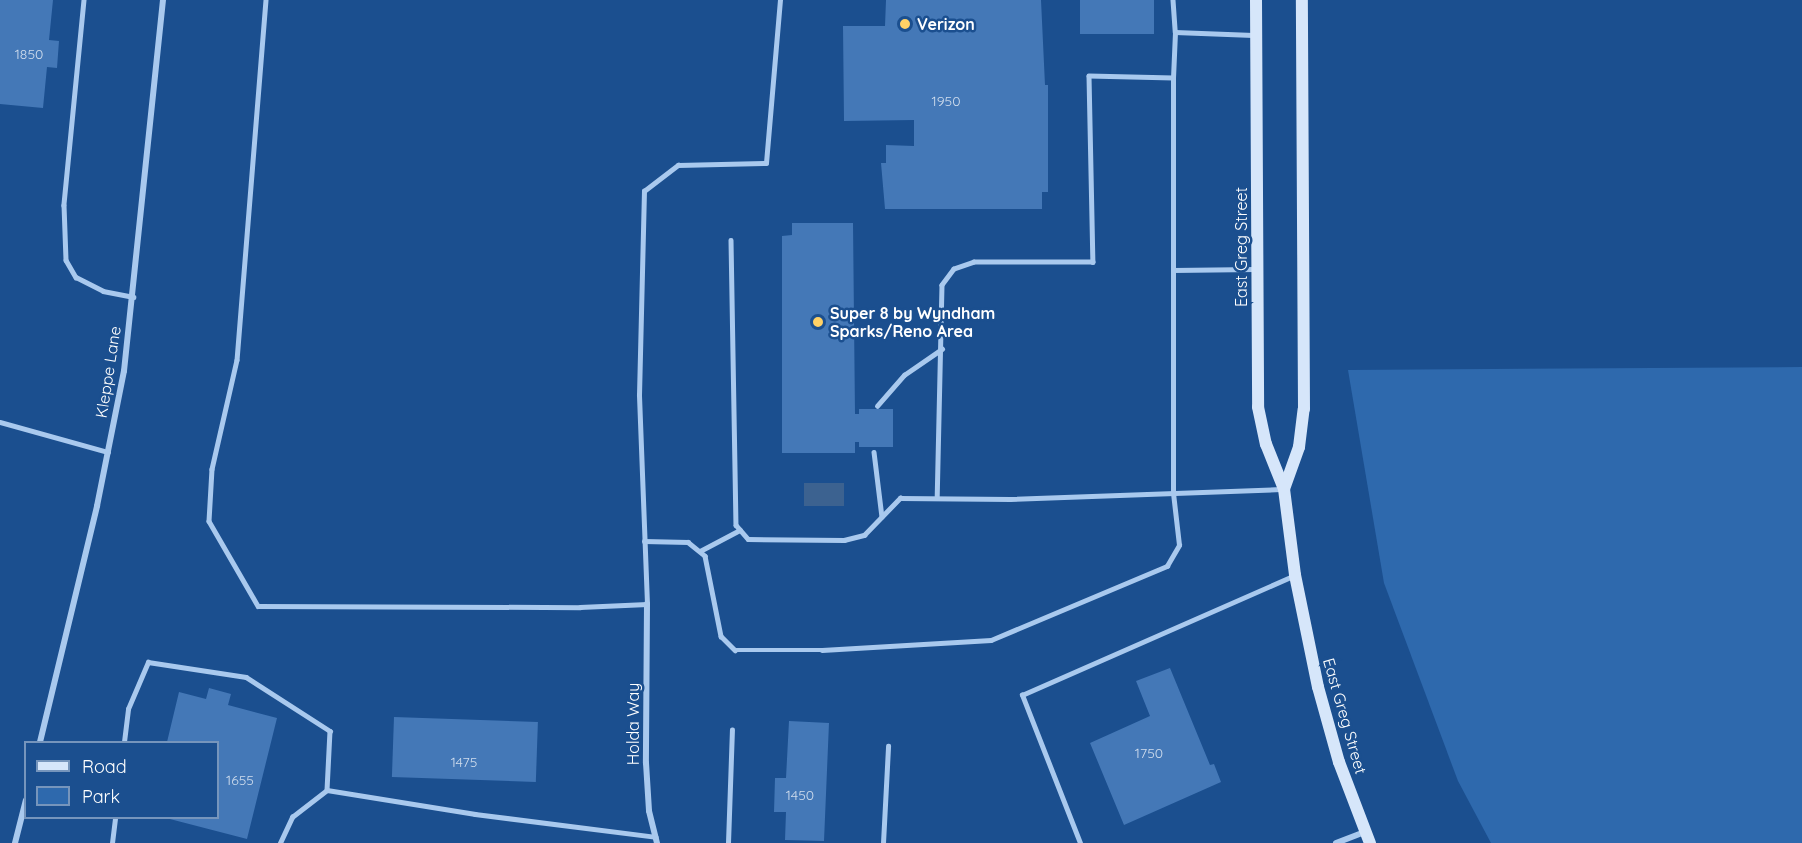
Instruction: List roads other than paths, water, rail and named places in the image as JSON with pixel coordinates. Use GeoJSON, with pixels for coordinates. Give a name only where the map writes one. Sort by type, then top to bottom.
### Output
{"type":"FeatureCollection","features":[{"type":"Feature","properties":{"kind":"main road","name":"East Greg Street"},"geometry":{"type":"LineString","coordinates":[[1256,0],[1258,407],[1266,444],[1284,489],[1295,575],[1318,687],[1339,762],[1367,837]]}},
{"type":"Feature","properties":{"kind":"main road","name":"East Greg Street"},"geometry":{"type":"LineString","coordinates":[[1284,489],[1299,447],[1304,409],[1302,0]]}},
{"type":"Feature","properties":{"kind":"street","name":"Kleppe Lane"},"geometry":{"type":"LineString","coordinates":[[40,741],[108,452],[133,297],[163,0]]}},
{"type":"Feature","properties":{"kind":"street","name":"Holda Way"},"geometry":{"type":"LineString","coordinates":[[647,604],[646,763],[649,811],[657,840]]}},
{"type":"Feature","properties":{"kind":"street"},"geometry":{"type":"LineString","coordinates":[[15,843],[24,808]]}},
{"type":"Feature","properties":{"kind":"street"},"geometry":{"type":"LineString","coordinates":[[1336,843],[1367,837]]}},
{"type":"Feature","properties":{"kind":"lane"},"geometry":{"type":"LineString","coordinates":[[84,0],[64,206],[66,260],[76,277],[103,291],[133,297]]}},
{"type":"Feature","properties":{"kind":"lane"},"geometry":{"type":"LineString","coordinates":[[266,0],[237,360],[212,469],[210,521],[258,606],[647,604],[639,395],[644,191],[678,165],[766,163],[780,0]]}},
{"type":"Feature","properties":{"kind":"lane"},"geometry":{"type":"LineString","coordinates":[[644,541],[688,542],[705,556],[721,636],[735,650],[822,650],[991,640],[1167,566],[1179,545],[1173,493],[1173,78],[1175,32],[1173,0]]}},
{"type":"Feature","properties":{"kind":"lane"},"geometry":{"type":"LineString","coordinates":[[1175,32],[1256,35]]}},
{"type":"Feature","properties":{"kind":"lane"},"geometry":{"type":"LineString","coordinates":[[937,498],[942,285],[954,269],[974,262],[1093,262],[1089,76],[1173,78]]}},
{"type":"Feature","properties":{"kind":"lane"},"geometry":{"type":"LineString","coordinates":[[731,240],[736,525],[748,539],[765,542],[844,540],[864,535],[900,498],[1284,489]]}},
{"type":"Feature","properties":{"kind":"lane"},"geometry":{"type":"LineString","coordinates":[[1173,270],[1257,269]]}},
{"type":"Feature","properties":{"kind":"lane"},"geometry":{"type":"LineString","coordinates":[[877,406],[904,375],[942,349]]}},
{"type":"Feature","properties":{"kind":"lane"},"geometry":{"type":"LineString","coordinates":[[0,422],[108,452]]}},
{"type":"Feature","properties":{"kind":"lane"},"geometry":{"type":"LineString","coordinates":[[874,452],[882,517]]}},
{"type":"Feature","properties":{"kind":"lane"},"geometry":{"type":"LineString","coordinates":[[700,551],[740,530]]}},
{"type":"Feature","properties":{"kind":"lane"},"geometry":{"type":"LineString","coordinates":[[1080,843],[1022,695],[1295,575]]}},
{"type":"Feature","properties":{"kind":"lane"},"geometry":{"type":"LineString","coordinates":[[124,741],[128,709],[148,662],[246,677],[330,730],[327,790]]}},
{"type":"Feature","properties":{"kind":"lane"},"geometry":{"type":"LineString","coordinates":[[728,843],[732,730]]}},
{"type":"Feature","properties":{"kind":"lane"},"geometry":{"type":"LineString","coordinates":[[883,843],[888,746]]}},
{"type":"Feature","properties":{"kind":"lane"},"geometry":{"type":"LineString","coordinates":[[280,843],[292,818],[327,790],[657,840]]}},
{"type":"Feature","properties":{"kind":"lane"},"geometry":{"type":"LineString","coordinates":[[112,843],[115,819]]}},
{"type":"Feature","properties":{"kind":"place","name":"Verizon"},"geometry":{"type":"Point","coordinates":[905,24]}},
{"type":"Feature","properties":{"kind":"place","name":"Super 8 by Wyndham Sparks/Reno Area"},"geometry":{"type":"Point","coordinates":[818,322]}}]}
